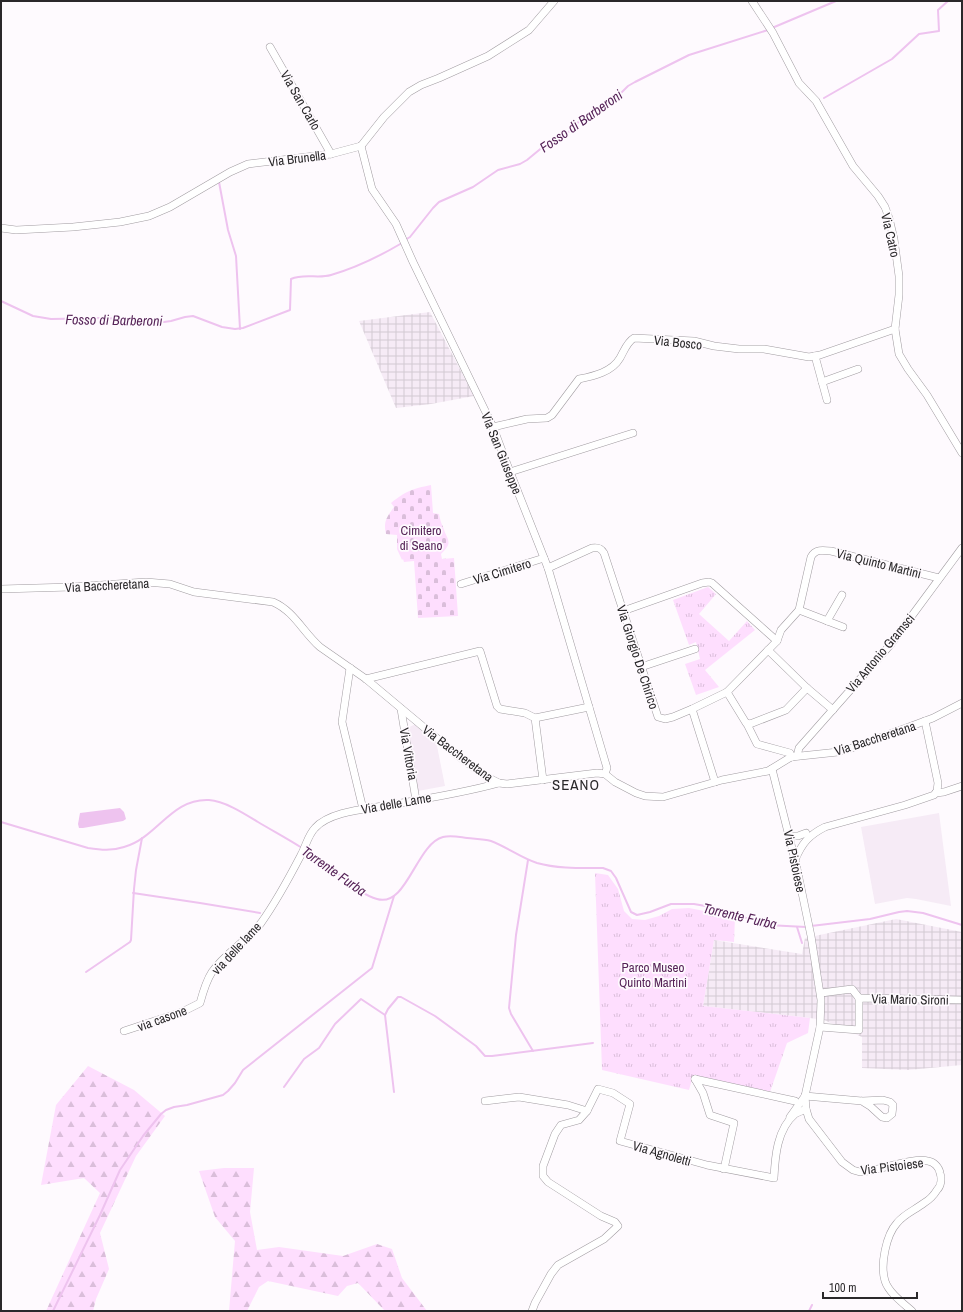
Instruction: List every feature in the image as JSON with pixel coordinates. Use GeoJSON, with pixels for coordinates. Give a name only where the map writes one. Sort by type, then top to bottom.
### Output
{"type":"FeatureCollection","features":[{"type":"Feature","properties":{"kind":"street"},"geometry":{"type":"LineString","coordinates":[[361,146],[387,113],[409,92],[421,85],[488,56],[530,30],[554,1]]}},
{"type":"Feature","properties":{"kind":"street","name":"Via Catro"},"geometry":{"type":"LineString","coordinates":[[752,1],[767,23],[799,83],[816,101],[853,166],[878,196],[885,207],[894,239],[899,276],[899,295],[895,329],[899,354],[908,370],[927,395],[962,453]]}},
{"type":"Feature","properties":{"kind":"street","name":"Via San Carlo"},"geometry":{"type":"LineString","coordinates":[[270,47],[331,154]]}},
{"type":"Feature","properties":{"kind":"street","name":"Via Brunella"},"geometry":{"type":"LineString","coordinates":[[1,228],[16,230],[73,227],[120,222],[149,216],[170,207],[230,172],[248,164],[331,154],[361,146]]}},
{"type":"Feature","properties":{"kind":"street","name":"Via San Giuseppe"},"geometry":{"type":"LineString","coordinates":[[361,146],[372,189],[396,224],[493,428],[548,568],[607,768],[606,772]]}},
{"type":"Feature","properties":{"kind":"street","name":"Via Bosco"},"geometry":{"type":"LineString","coordinates":[[493,428],[527,419],[547,418],[552,415],[579,379],[601,374],[614,366],[634,338],[694,341],[722,348],[764,349],[809,357],[895,329]]}},
{"type":"Feature","properties":{"kind":"street"},"geometry":{"type":"LineString","coordinates":[[815,356],[827,400]]}},
{"type":"Feature","properties":{"kind":"street"},"geometry":{"type":"LineString","coordinates":[[822,382],[858,369]]}},
{"type":"Feature","properties":{"kind":"street"},"geometry":{"type":"LineString","coordinates":[[510,472],[633,433]]}},
{"type":"Feature","properties":{"kind":"street","name":"Via Giorgio De Chirico"},"geometry":{"type":"LineString","coordinates":[[548,568],[592,548],[597,547],[604,553],[658,718],[665,719],[727,692],[777,641],[781,630],[799,610]]}},
{"type":"Feature","properties":{"kind":"street","name":"Via Antonio Gramsci"},"geometry":{"type":"LineString","coordinates":[[795,756],[799,748],[891,644],[962,548]]}},
{"type":"Feature","properties":{"kind":"street","name":"Via Quinto Martini"},"geometry":{"type":"LineString","coordinates":[[799,610],[811,558],[814,552],[819,550],[831,551],[939,578]]}},
{"type":"Feature","properties":{"kind":"street","name":"Via Cimitero"},"geometry":{"type":"LineString","coordinates":[[461,584],[544,558]]}},
{"type":"Feature","properties":{"kind":"street","name":"Via Baccheretana"},"geometry":{"type":"LineString","coordinates":[[1,589],[71,587],[146,582],[170,584],[194,592],[273,602],[280,605],[291,614],[316,644],[366,678],[457,755],[485,776],[499,783],[507,784],[606,772],[615,782],[631,791],[645,796],[663,797],[715,782],[768,771],[795,756],[828,754],[849,750],[942,714],[962,703]]}},
{"type":"Feature","properties":{"kind":"street"},"geometry":{"type":"LineString","coordinates":[[623,611],[702,583],[709,582],[712,583],[777,641]]}},
{"type":"Feature","properties":{"kind":"street"},"geometry":{"type":"LineString","coordinates":[[827,621],[842,595]]}},
{"type":"Feature","properties":{"kind":"street"},"geometry":{"type":"LineString","coordinates":[[799,610],[843,627]]}},
{"type":"Feature","properties":{"kind":"street"},"geometry":{"type":"LineString","coordinates":[[641,666],[695,649]]}},
{"type":"Feature","properties":{"kind":"street"},"geometry":{"type":"LineString","coordinates":[[768,650],[807,688],[834,710]]}},
{"type":"Feature","properties":{"kind":"street"},"geometry":{"type":"LineString","coordinates":[[366,678],[480,651],[497,706],[500,709],[525,713],[535,718],[589,707]]}},
{"type":"Feature","properties":{"kind":"street"},"geometry":{"type":"LineString","coordinates":[[350,668],[342,722],[363,808]]}},
{"type":"Feature","properties":{"kind":"street"},"geometry":{"type":"LineString","coordinates":[[749,724],[786,710],[807,688]]}},
{"type":"Feature","properties":{"kind":"street"},"geometry":{"type":"LineString","coordinates":[[727,692],[749,724],[757,744],[760,746],[790,752],[795,756]]}},
{"type":"Feature","properties":{"kind":"street"},"geometry":{"type":"LineString","coordinates":[[692,708],[715,782]]}},
{"type":"Feature","properties":{"kind":"street","name":"Via Vittoria"},"geometry":{"type":"LineString","coordinates":[[401,709],[416,800]]}},
{"type":"Feature","properties":{"kind":"street"},"geometry":{"type":"LineString","coordinates":[[535,718],[542,780]]}},
{"type":"Feature","properties":{"kind":"street"},"geometry":{"type":"LineString","coordinates":[[790,836],[798,836],[818,828],[931,797],[937,790],[937,776],[925,721]]}},
{"type":"Feature","properties":{"kind":"street","name":"Via Pistoiese"},"geometry":{"type":"LineString","coordinates":[[772,769],[790,836],[811,936],[821,993],[820,1027],[805,1096],[806,1109],[809,1119],[836,1155],[845,1165],[853,1170],[860,1172],[868,1171],[917,1160],[927,1160],[939,1168],[941,1182],[939,1189],[926,1202],[905,1215],[896,1223],[889,1236],[885,1250],[885,1282],[892,1292],[912,1311]]}},
{"type":"Feature","properties":{"kind":"street","name":"Via delle Lame"},"geometry":{"type":"LineString","coordinates":[[301,855],[315,828],[332,817],[363,808],[388,806],[499,783]]}},
{"type":"Feature","properties":{"kind":"street"},"geometry":{"type":"LineString","coordinates":[[937,790],[944,792],[962,786]]}},
{"type":"Feature","properties":{"kind":"street"},"geometry":{"type":"LineString","coordinates":[[795,860],[808,837],[825,827]]}},
{"type":"Feature","properties":{"kind":"street"},"geometry":{"type":"LineString","coordinates":[[793,851],[806,833]]}},
{"type":"Feature","properties":{"kind":"street","name":"via delle lame"},"geometry":{"type":"LineString","coordinates":[[200,1003],[205,985],[212,972],[222,960],[255,931],[268,912],[301,855]]}},
{"type":"Feature","properties":{"kind":"street","name":"Via Mario Sironi"},"geometry":{"type":"LineString","coordinates":[[820,1027],[859,1030],[859,998],[852,988],[821,993]]}},
{"type":"Feature","properties":{"kind":"street","name":"Via Mario Sironi"},"geometry":{"type":"LineString","coordinates":[[859,998],[962,1000]]}},
{"type":"Feature","properties":{"kind":"street","name":"via casone"},"geometry":{"type":"LineString","coordinates":[[124,1031],[182,1012],[200,1003]]}},
{"type":"Feature","properties":{"kind":"street"},"geometry":{"type":"LineString","coordinates":[[724,1169],[734,1123],[710,1115],[703,1093],[695,1079],[795,1101]]}},
{"type":"Feature","properties":{"kind":"street","name":"Via Agnoletti"},"geometry":{"type":"LineString","coordinates":[[587,1111],[598,1089],[613,1093],[630,1104],[620,1141],[707,1166],[774,1178],[775,1157],[779,1140],[795,1109],[805,1096]]}},
{"type":"Feature","properties":{"kind":"street"},"geometry":{"type":"LineString","coordinates":[[805,1096],[862,1101]]}},
{"type":"Feature","properties":{"kind":"street"},"geometry":{"type":"LineString","coordinates":[[485,1101],[519,1097],[568,1104],[587,1111],[580,1120],[560,1125],[543,1166],[543,1176],[548,1182],[601,1216],[615,1222],[618,1226],[604,1239],[558,1264],[551,1274],[532,1311]]}},
{"type":"Feature","properties":{"kind":"street","name":"Via Agnoletti"},"geometry":{"type":"LineString","coordinates":[[788,1122],[794,1115],[806,1109]]}},
{"type":"Feature","properties":{"kind":"shaded area"},"geometry":{"type":"Polygon","coordinates":[[[430,312],[474,396],[431,404],[396,408],[359,321],[430,312]]]}},
{"type":"Feature","properties":{"kind":"shaded area"},"geometry":{"type":"Polygon","coordinates":[[[416,724],[436,741],[445,786],[418,791],[407,728],[416,724]]]}},
{"type":"Feature","properties":{"kind":"shaded area"},"geometry":{"type":"Polygon","coordinates":[[[120,808],[124,812],[126,819],[123,821],[79,828],[78,824],[80,813],[120,808]]]}},
{"type":"Feature","properties":{"kind":"shaded area"},"geometry":{"type":"Polygon","coordinates":[[[939,813],[951,906],[907,898],[875,904],[861,827],[939,813]]]}},
{"type":"Feature","properties":{"kind":"shaded area"},"geometry":{"type":"Polygon","coordinates":[[[896,919],[962,932],[962,1065],[908,1070],[862,1068],[862,1037],[824,1020],[703,1006],[714,940],[802,954],[805,938],[896,919]]]}},
{"type":"Feature","properties":{"kind":"green space","name":"Cimitero di Seano"},"geometry":{"type":"Polygon","coordinates":[[[431,485],[433,513],[439,514],[448,541],[447,547],[441,554],[442,559],[454,558],[458,616],[418,618],[414,561],[404,562],[397,549],[397,535],[386,534],[386,519],[394,507],[391,503],[410,491],[431,485]]]}},
{"type":"Feature","properties":{"kind":"green space"},"geometry":{"type":"Polygon","coordinates":[[[708,587],[716,594],[699,614],[729,641],[747,621],[755,630],[705,670],[719,687],[696,695],[685,664],[700,659],[696,642],[689,645],[673,600],[708,587]]]}},
{"type":"Feature","properties":{"kind":"green space","name":"Parco Museo Quinto Martini"},"geometry":{"type":"Polygon","coordinates":[[[595,873],[608,875],[618,889],[624,911],[632,919],[645,920],[659,916],[672,909],[689,908],[735,917],[734,942],[714,940],[703,1006],[810,1018],[808,1033],[787,1043],[770,1092],[693,1076],[689,1090],[602,1070],[595,873]]]}},
{"type":"Feature","properties":{"kind":"green space"},"geometry":{"type":"Polygon","coordinates":[[[88,1066],[134,1090],[165,1116],[136,1156],[100,1233],[109,1269],[96,1299],[93,1311],[46,1311],[100,1193],[84,1178],[41,1185],[56,1105],[88,1066]]]}},
{"type":"Feature","properties":{"kind":"green space"},"geometry":{"type":"Polygon","coordinates":[[[224,1168],[254,1168],[250,1212],[257,1250],[279,1247],[343,1256],[377,1244],[392,1249],[402,1278],[427,1311],[385,1311],[358,1283],[347,1286],[338,1296],[268,1281],[259,1287],[247,1311],[229,1311],[235,1241],[215,1217],[199,1171],[224,1168]]]}},
{"type":"Feature","properties":{"kind":"waterway","name":"Fosso di Barberoni"},"geometry":{"type":"LineString","coordinates":[[772,28],[836,1]]}},
{"type":"Feature","properties":{"kind":"waterway"},"geometry":{"type":"LineString","coordinates":[[824,98],[892,59],[919,34],[939,31],[938,10],[948,1]]}},
{"type":"Feature","properties":{"kind":"waterway","name":"Fosso di Barberoni"},"geometry":{"type":"LineString","coordinates":[[405,240],[410,237],[439,202],[473,187],[498,170],[520,164],[527,160],[550,141],[570,131],[585,115],[612,102],[628,86],[689,55],[768,30]]}},
{"type":"Feature","properties":{"kind":"waterway"},"geometry":{"type":"LineString","coordinates":[[219,182],[228,230],[236,256],[240,329]]}},
{"type":"Feature","properties":{"kind":"waterway","name":"Fosso di Barberoni"},"geometry":{"type":"LineString","coordinates":[[1,301],[33,316],[51,319],[106,318],[164,322],[193,316],[222,327],[235,329],[243,328],[290,310],[291,279],[301,276],[326,276],[340,272],[367,261],[402,243]]}},
{"type":"Feature","properties":{"kind":"waterway","name":"Torrente Furba"},"geometry":{"type":"LineString","coordinates":[[1,822],[88,848],[111,850],[124,847],[146,836],[184,805],[196,801],[209,800],[228,805],[247,815],[302,848],[361,891],[377,899],[387,899],[396,894],[434,842],[443,837],[452,836],[491,841],[531,861],[545,865],[570,868],[603,868],[611,871],[616,878],[631,912],[637,915],[671,904],[694,904],[717,908],[767,925],[806,927]]}},
{"type":"Feature","properties":{"kind":"waterway"},"geometry":{"type":"LineString","coordinates":[[86,972],[131,940],[136,870],[142,838]]}},
{"type":"Feature","properties":{"kind":"waterway"},"geometry":{"type":"LineString","coordinates":[[528,860],[516,935],[509,1008],[533,1051]]}},
{"type":"Feature","properties":{"kind":"waterway"},"geometry":{"type":"LineString","coordinates":[[133,893],[260,913]]}},
{"type":"Feature","properties":{"kind":"waterway"},"geometry":{"type":"LineString","coordinates":[[53,1311],[100,1215],[120,1170],[143,1136],[161,1114],[174,1107],[223,1095],[235,1083],[243,1070],[372,968],[394,896]]}},
{"type":"Feature","properties":{"kind":"waterway","name":"Torrente Furba"},"geometry":{"type":"LineString","coordinates":[[811,926],[870,919],[907,911],[923,913],[962,925]]}},
{"type":"Feature","properties":{"kind":"waterway"},"geometry":{"type":"LineString","coordinates":[[797,927],[802,943]]}},
{"type":"Feature","properties":{"kind":"waterway"},"geometry":{"type":"LineString","coordinates":[[394,1092],[385,1015],[398,997],[401,997],[435,1016],[476,1046],[485,1056],[593,1043]]}},
{"type":"Feature","properties":{"kind":"waterway"},"geometry":{"type":"LineString","coordinates":[[284,1087],[304,1059],[319,1048],[335,1024],[361,999],[385,1015]]}},
{"type":"Feature","properties":{"kind":"waterway"},"geometry":{"type":"LineString","coordinates":[[809,1311],[812,1305]]}},
{"type":"Feature","properties":{"kind":"district","name":"SEANO"},"geometry":{"type":"Point","coordinates":[576,785]}}]}
